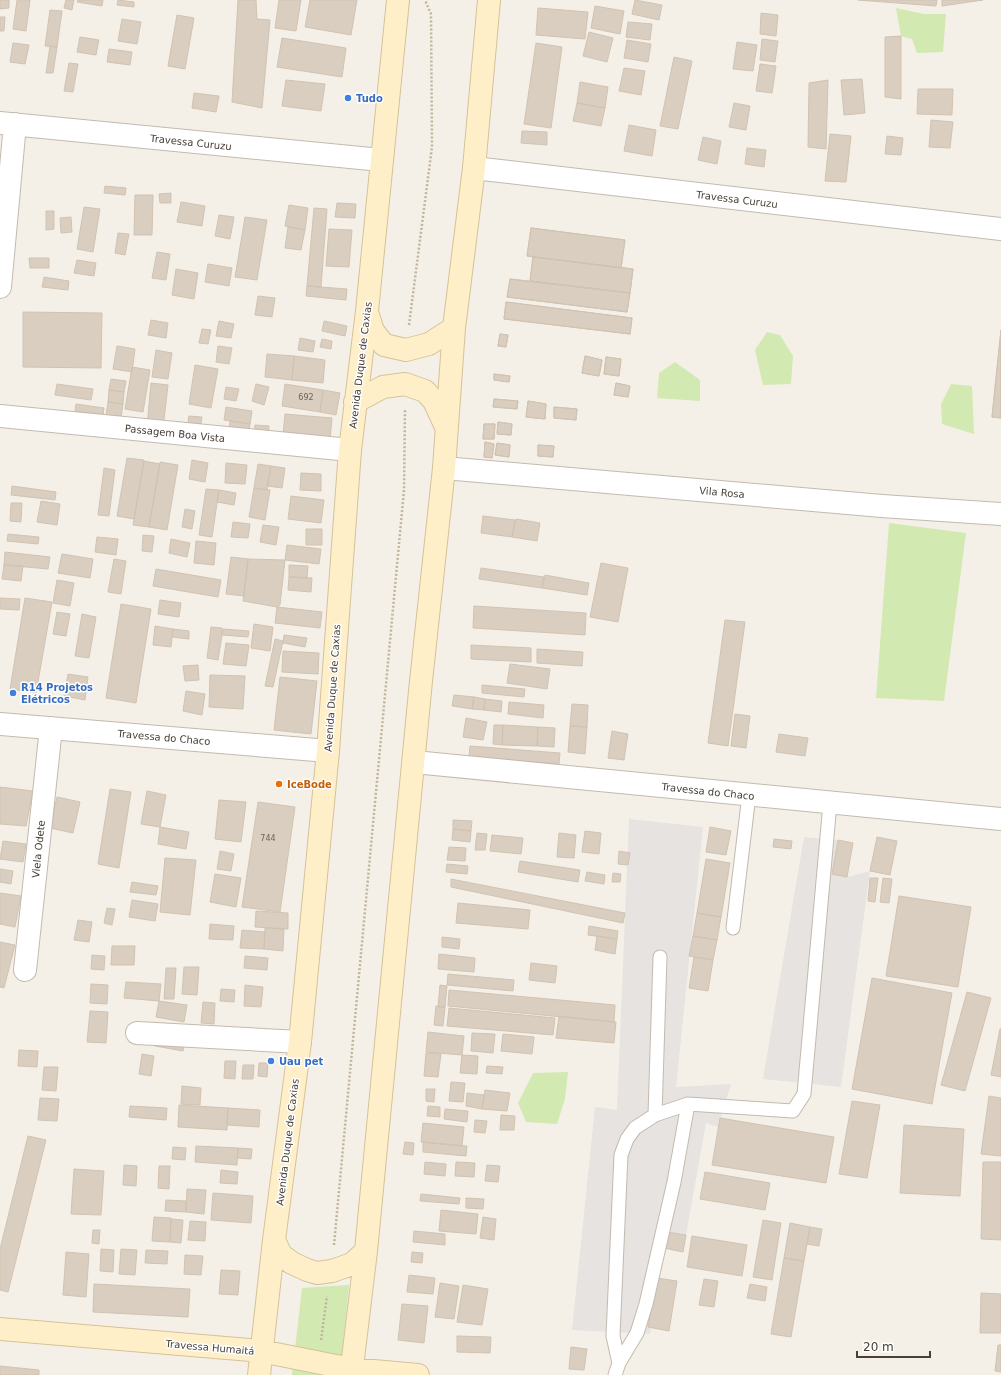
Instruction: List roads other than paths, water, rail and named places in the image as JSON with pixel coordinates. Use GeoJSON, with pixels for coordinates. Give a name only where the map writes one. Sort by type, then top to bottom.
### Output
{"type":"FeatureCollection","features":[{"type":"Feature","properties":{"kind":"main road","name":"Avenida Duque de Caxias"},"geometry":{"type":"LineString","coordinates":[[259,1375],[274,1240],[300,1042],[328,751],[350,450],[367,310],[398,0]]}},
{"type":"Feature","properties":{"kind":"main road"},"geometry":{"type":"LineString","coordinates":[[351,1372],[366,1251],[421,681],[444,468],[454,328],[474,168],[489,0]]}},
{"type":"Feature","properties":{"kind":"main road"},"geometry":{"type":"LineString","coordinates":[[367,310],[373,332],[384,345],[406,350],[429,344],[454,328]]}},
{"type":"Feature","properties":{"kind":"main road"},"geometry":{"type":"LineString","coordinates":[[355,402],[383,386],[405,384],[425,391],[434,401],[446,428]]}},
{"type":"Feature","properties":{"kind":"main road"},"geometry":{"type":"LineString","coordinates":[[274,1240],[281,1255],[292,1263],[317,1273],[332,1271],[352,1264],[366,1251]]}},
{"type":"Feature","properties":{"kind":"main road","name":"Travessa Humaitá"},"geometry":{"type":"LineString","coordinates":[[0,1329],[261,1351],[318,1363],[351,1372],[418,1375]]}},
{"type":"Feature","properties":{"kind":"street","name":"Travessa Curuzu"},"geometry":{"type":"LineString","coordinates":[[7,124],[381,160]]}},
{"type":"Feature","properties":{"kind":"street"},"geometry":{"type":"LineString","coordinates":[[0,287],[7,124]]}},
{"type":"Feature","properties":{"kind":"street","name":"Travessa Curuzu"},"geometry":{"type":"LineString","coordinates":[[474,168],[1001,229]]}},
{"type":"Feature","properties":{"kind":"street","name":"Passagem Boa Vista"},"geometry":{"type":"LineString","coordinates":[[0,416],[350,450]]}},
{"type":"Feature","properties":{"kind":"street","name":"Vila Rosa"},"geometry":{"type":"LineString","coordinates":[[444,468],[882,506],[1001,514]]}},
{"type":"Feature","properties":{"kind":"street","name":"Travessa do Chaco"},"geometry":{"type":"LineString","coordinates":[[0,724],[328,751]]}},
{"type":"Feature","properties":{"kind":"street","name":"Viela Odete"},"geometry":{"type":"LineString","coordinates":[[25,970],[51,728]]}},
{"type":"Feature","properties":{"kind":"street","name":"Travessa do Chaco"},"geometry":{"type":"LineString","coordinates":[[414,762],[1001,820]]}},
{"type":"Feature","properties":{"kind":"street"},"geometry":{"type":"LineString","coordinates":[[137,1033],[300,1042]]}},
{"type":"Feature","properties":{"kind":"lane"},"geometry":{"type":"LineString","coordinates":[[733,928],[749,795]]}},
{"type":"Feature","properties":{"kind":"lane"},"geometry":{"type":"LineString","coordinates":[[617,1369],[613,1336],[621,1156],[627,1139],[635,1128],[655,1115],[688,1104],[793,1111],[804,1094],[830,803]]}},
{"type":"Feature","properties":{"kind":"lane"},"geometry":{"type":"LineString","coordinates":[[655,1115],[660,957]]}},
{"type":"Feature","properties":{"kind":"lane"},"geometry":{"type":"LineString","coordinates":[[617,1369],[637,1333],[646,1304],[674,1182],[688,1104]]}},
{"type":"Feature","properties":{"kind":"place","name":"Tudo"},"geometry":{"type":"Point","coordinates":[348,98]}},
{"type":"Feature","properties":{"kind":"place","name":"R14 Projetos Elétricos"},"geometry":{"type":"Point","coordinates":[13,693]}},
{"type":"Feature","properties":{"kind":"place","name":"IceBode"},"geometry":{"type":"Point","coordinates":[279,784]}},
{"type":"Feature","properties":{"kind":"place","name":"Uau pet"},"geometry":{"type":"Point","coordinates":[271,1061]}}]}
